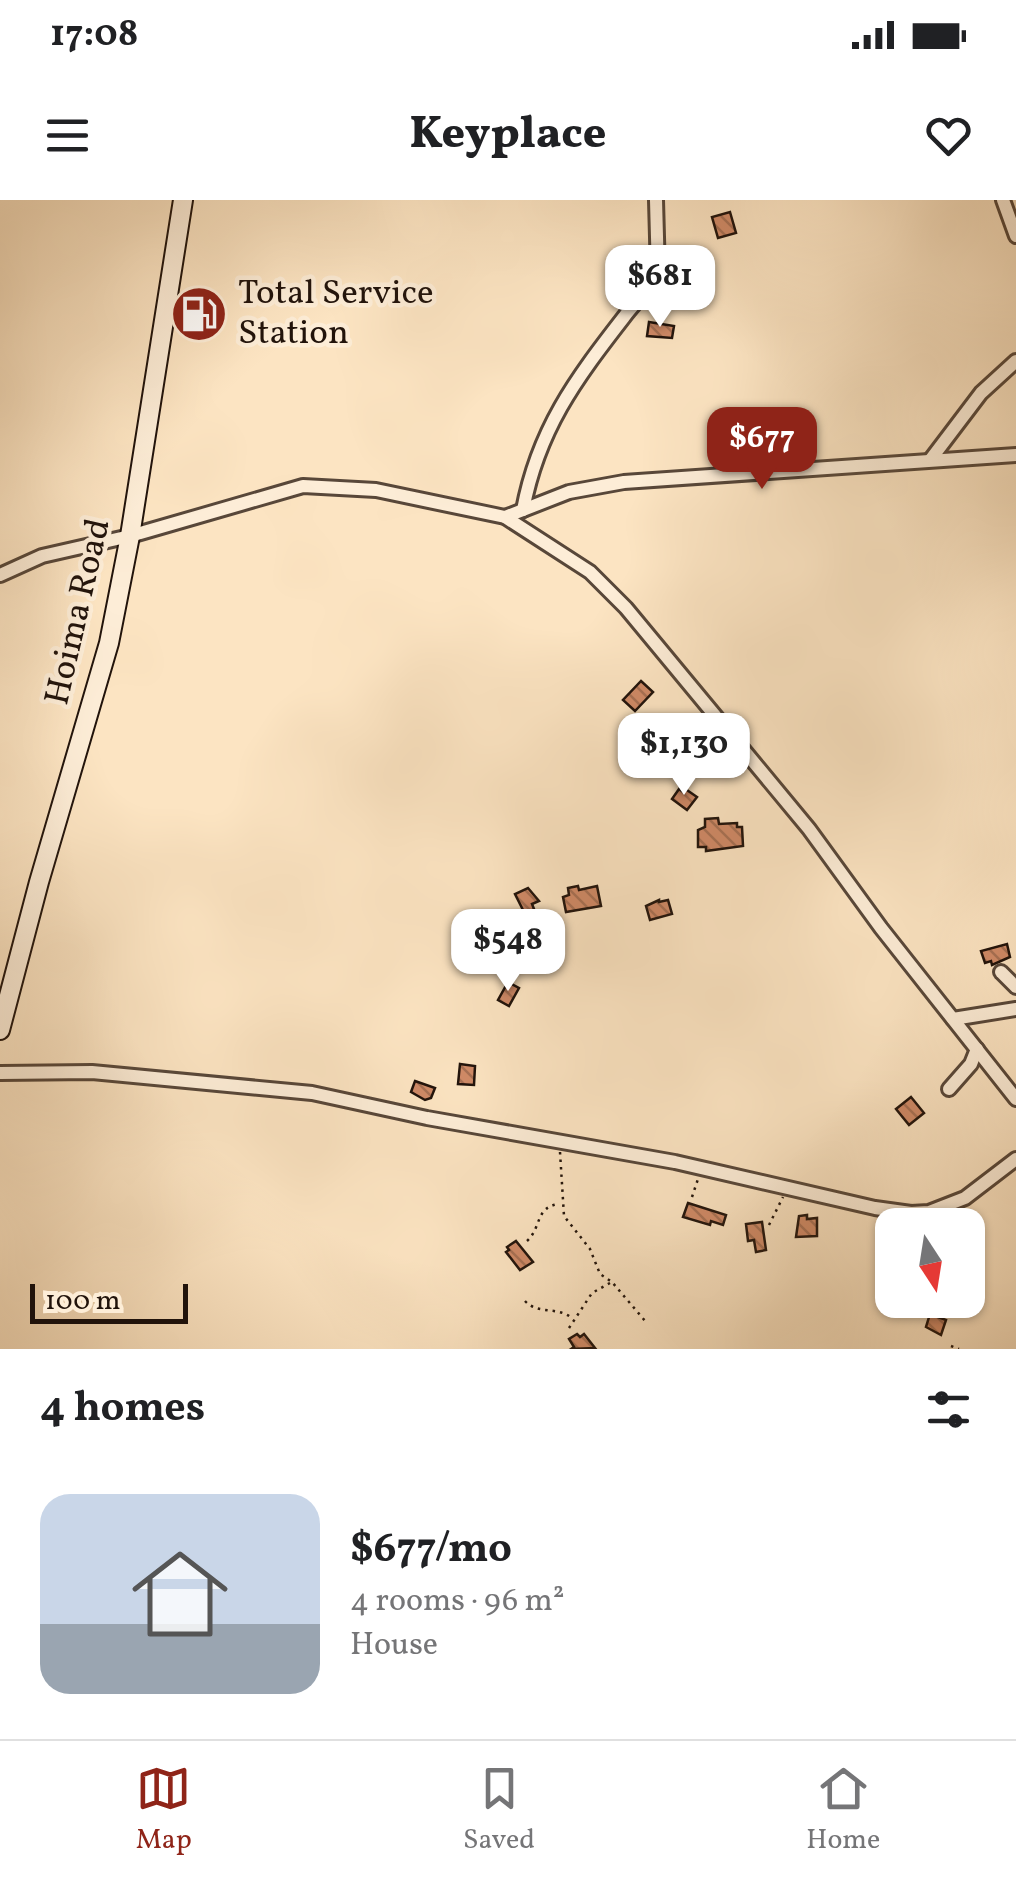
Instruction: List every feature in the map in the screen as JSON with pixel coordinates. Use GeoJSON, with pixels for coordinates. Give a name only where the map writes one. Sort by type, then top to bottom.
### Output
{"type":"FeatureCollection","features":[{"type":"Feature","properties":{"kind":"main road","name":"Hoima Road"},"geometry":{"type":"LineString","coordinates":[[0,1030],[48,851],[93,706],[130,536],[182,200]]}},
{"type":"Feature","properties":{"kind":"street"},"geometry":{"type":"LineString","coordinates":[[523,510],[530,473],[555,412],[578,375],[658,274],[656,200]]}},
{"type":"Feature","properties":{"kind":"street"},"geometry":{"type":"LineString","coordinates":[[1002,200],[1016,236]]}},
{"type":"Feature","properties":{"kind":"street"},"geometry":{"type":"LineString","coordinates":[[931,460],[981,393],[1016,361]]}},
{"type":"Feature","properties":{"kind":"street"},"geometry":{"type":"LineString","coordinates":[[505,517],[569,492],[624,482],[1016,455]]}},
{"type":"Feature","properties":{"kind":"street"},"geometry":{"type":"LineString","coordinates":[[0,574],[42,556],[130,536],[302,486],[376,490],[505,517],[590,572],[626,608],[810,829],[1016,1100]]}},
{"type":"Feature","properties":{"kind":"street"},"geometry":{"type":"LineString","coordinates":[[1001,972],[1016,987]]}},
{"type":"Feature","properties":{"kind":"street"},"geometry":{"type":"LineString","coordinates":[[954,1019],[1016,1010]]}},
{"type":"Feature","properties":{"kind":"street"},"geometry":{"type":"LineString","coordinates":[[949,1089],[971,1064],[977,1049]]}},
{"type":"Feature","properties":{"kind":"street"},"geometry":{"type":"LineString","coordinates":[[0,1073],[92,1072],[312,1093],[698,1167],[875,1208],[929,1212],[965,1198],[1016,1160]]}},
{"type":"Feature","properties":{"kind":"path"},"geometry":{"type":"LineString","coordinates":[[565,1142],[560,1156],[564,1216],[590,1249],[600,1274],[612,1282],[646,1322]]}},
{"type":"Feature","properties":{"kind":"path"},"geometry":{"type":"LineString","coordinates":[[692,1197],[698,1167]]}},
{"type":"Feature","properties":{"kind":"path"},"geometry":{"type":"LineString","coordinates":[[769,1225],[784,1196],[784,1187]]}},
{"type":"Feature","properties":{"kind":"path"},"geometry":{"type":"LineString","coordinates":[[527,1242],[535,1234],[540,1215],[548,1205],[561,1204]]}},
{"type":"Feature","properties":{"kind":"path"},"geometry":{"type":"LineString","coordinates":[[569,1328],[592,1293],[612,1282]]}},
{"type":"Feature","properties":{"kind":"path"},"geometry":{"type":"LineString","coordinates":[[525,1301],[543,1310],[564,1311],[573,1319]]}},
{"type":"Feature","properties":{"kind":"path"},"geometry":{"type":"LineString","coordinates":[[951,1346],[959,1349]]}},
{"type":"Feature","properties":{"kind":"building"},"geometry":{"type":"Polygon","coordinates":[[[730,212],[736,233],[718,238],[712,217],[730,212]]]}},
{"type":"Feature","properties":{"kind":"building"},"geometry":{"type":"Polygon","coordinates":[[[649,322],[674,326],[672,338],[647,336],[649,322]]]}},
{"type":"Feature","properties":{"kind":"building"},"geometry":{"type":"Polygon","coordinates":[[[641,681],[653,692],[635,711],[623,700],[641,681]]]}},
{"type":"Feature","properties":{"kind":"building"},"geometry":{"type":"Polygon","coordinates":[[[684,788],[697,797],[687,810],[672,799],[684,788]]]}},
{"type":"Feature","properties":{"kind":"building"},"geometry":{"type":"Polygon","coordinates":[[[718,818],[719,824],[737,823],[737,827],[742,827],[743,846],[706,851],[706,847],[698,847],[698,830],[705,827],[705,819],[718,818]]]}},
{"type":"Feature","properties":{"kind":"building"},"geometry":{"type":"Polygon","coordinates":[[[578,886],[579,890],[597,886],[601,906],[566,912],[563,897],[569,895],[568,888],[578,886]]]}},
{"type":"Feature","properties":{"kind":"building"},"geometry":{"type":"Polygon","coordinates":[[[528,888],[539,901],[525,914],[515,894],[528,888]]]}},
{"type":"Feature","properties":{"kind":"building"},"geometry":{"type":"Polygon","coordinates":[[[668,900],[672,914],[650,920],[646,906],[668,900]]]}},
{"type":"Feature","properties":{"kind":"building"},"geometry":{"type":"Polygon","coordinates":[[[1007,944],[1010,957],[992,965],[991,961],[985,963],[981,951],[1007,944]]]}},
{"type":"Feature","properties":{"kind":"building"},"geometry":{"type":"Polygon","coordinates":[[[508,982],[519,988],[509,1006],[498,1000],[508,982]]]}},
{"type":"Feature","properties":{"kind":"building"},"geometry":{"type":"Polygon","coordinates":[[[460,1064],[475,1066],[474,1085],[458,1084],[460,1064]]]}},
{"type":"Feature","properties":{"kind":"building"},"geometry":{"type":"Polygon","coordinates":[[[415,1081],[435,1088],[431,1098],[425,1100],[411,1092],[415,1081]]]}},
{"type":"Feature","properties":{"kind":"building"},"geometry":{"type":"Polygon","coordinates":[[[911,1097],[924,1113],[909,1125],[896,1109],[911,1097]]]}},
{"type":"Feature","properties":{"kind":"building"},"geometry":{"type":"Polygon","coordinates":[[[688,1203],[726,1215],[723,1225],[683,1217],[688,1203]]]}},
{"type":"Feature","properties":{"kind":"building"},"geometry":{"type":"Polygon","coordinates":[[[807,1215],[807,1219],[817,1218],[817,1236],[796,1237],[799,1216],[807,1215]]]}},
{"type":"Feature","properties":{"kind":"building"},"geometry":{"type":"Polygon","coordinates":[[[762,1222],[766,1250],[756,1252],[754,1240],[748,1241],[746,1224],[762,1222]]]}},
{"type":"Feature","properties":{"kind":"building"},"geometry":{"type":"Polygon","coordinates":[[[516,1241],[533,1262],[520,1270],[506,1252],[516,1241]]]}},
{"type":"Feature","properties":{"kind":"building"},"geometry":{"type":"Polygon","coordinates":[[[929,1318],[946,1320],[941,1335],[926,1327],[929,1318]]]}},
{"type":"Feature","properties":{"kind":"building"},"geometry":{"type":"Polygon","coordinates":[[[584,1334],[595,1348],[571,1349],[574,1347],[569,1339],[584,1334]]]}},
{"type":"Feature","properties":{"kind":"place","name":"Total Service Station"},"geometry":{"type":"Point","coordinates":[199,314]}}]}
